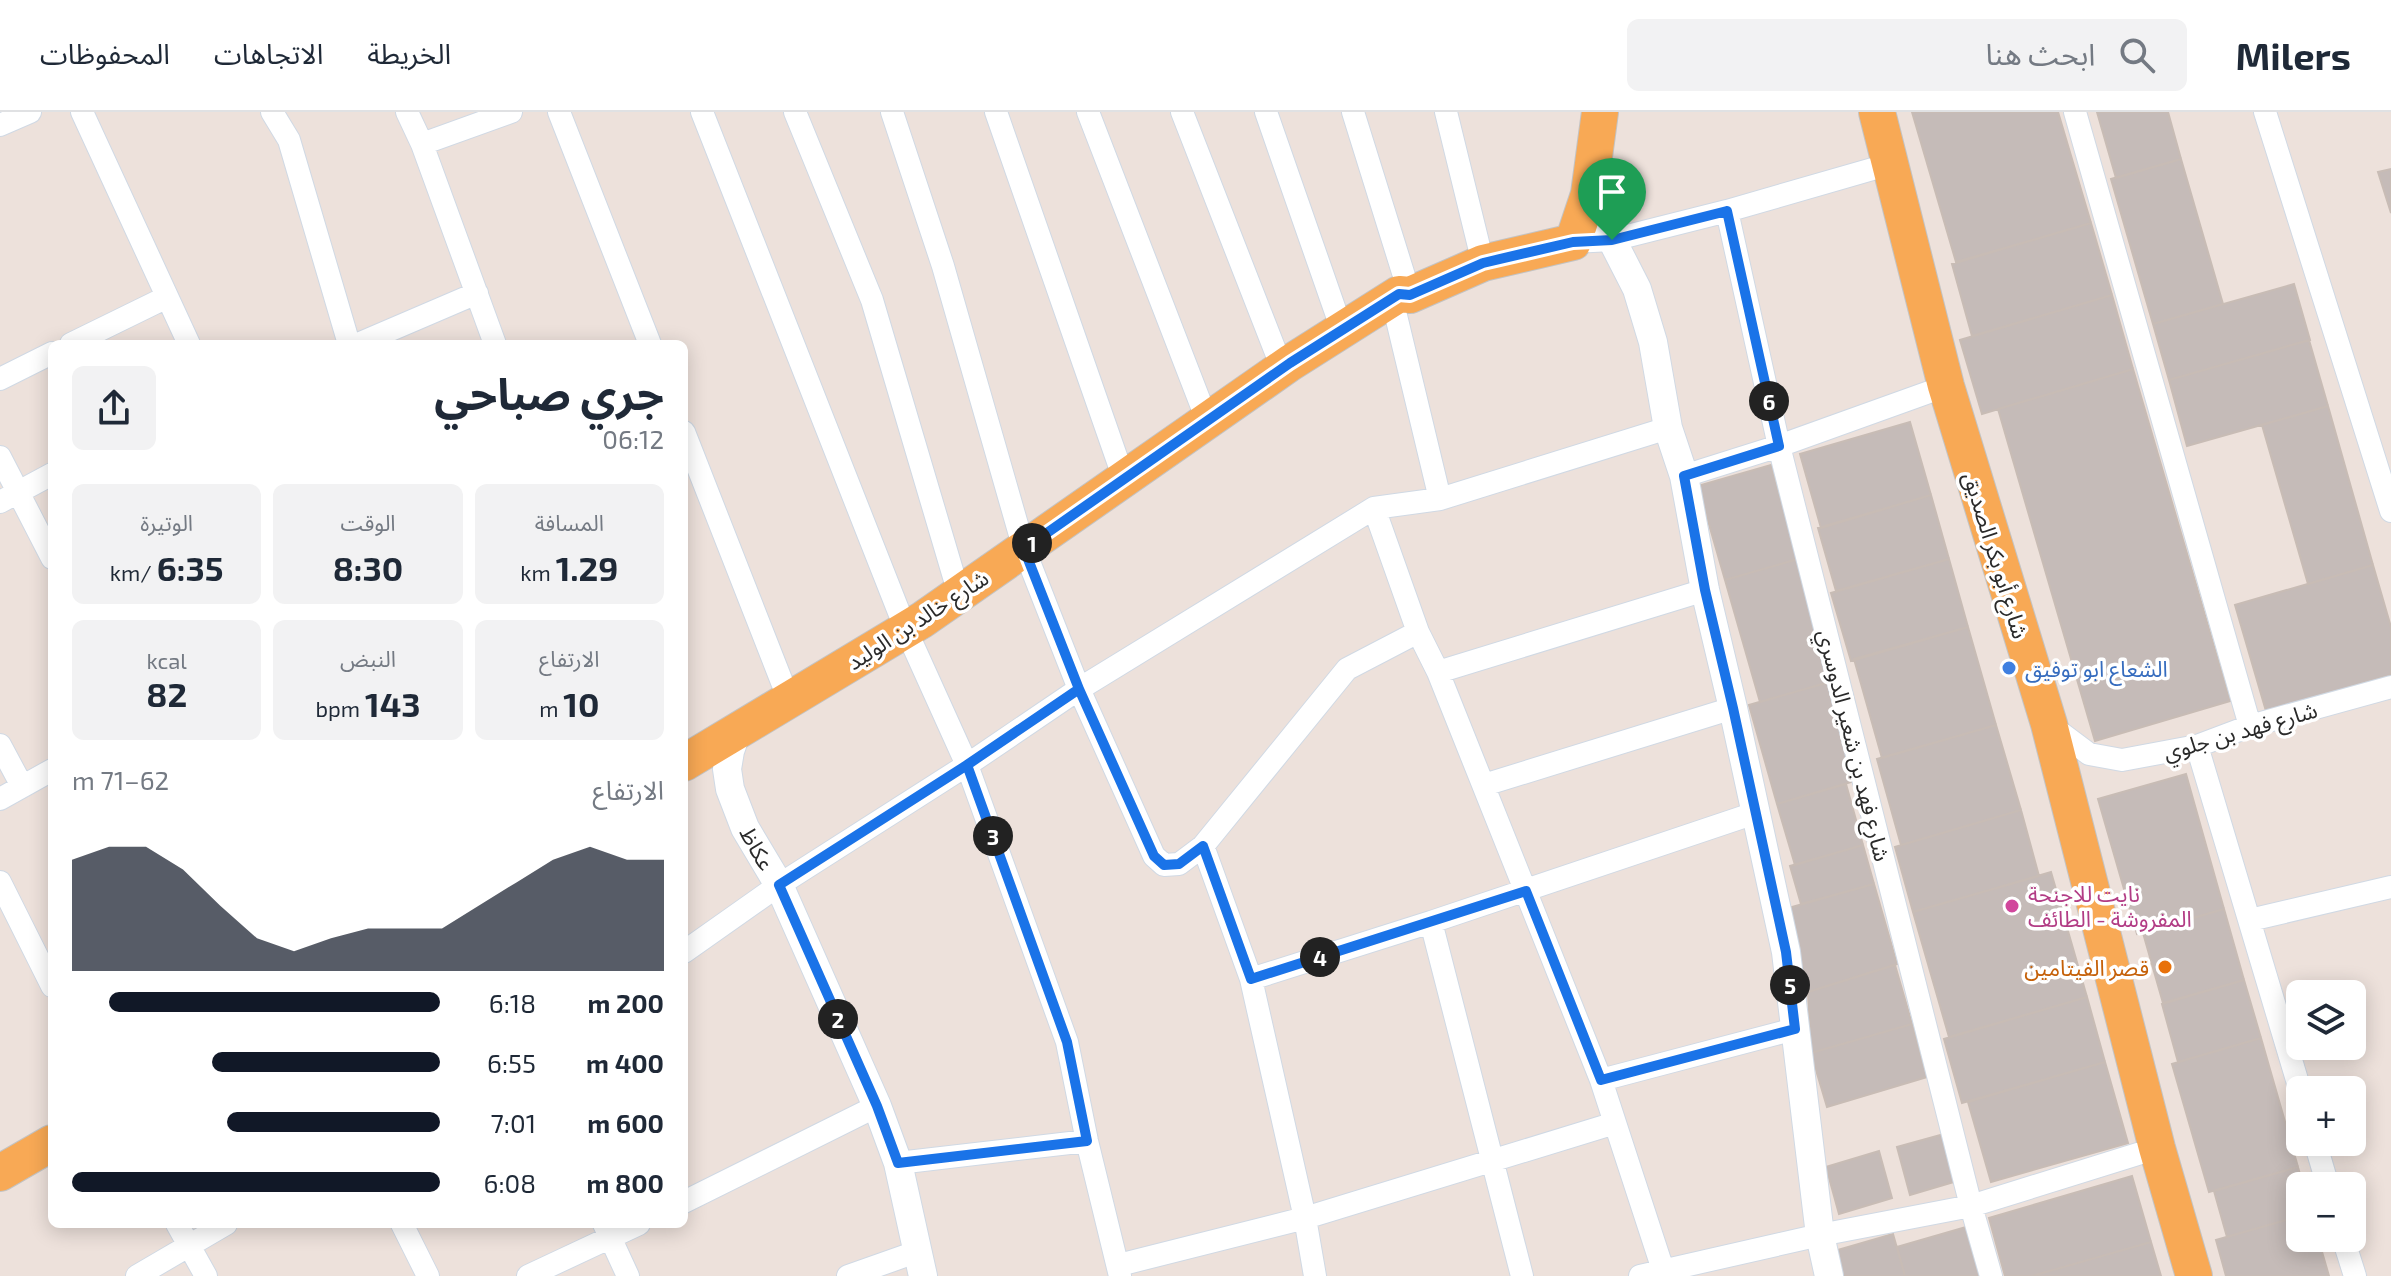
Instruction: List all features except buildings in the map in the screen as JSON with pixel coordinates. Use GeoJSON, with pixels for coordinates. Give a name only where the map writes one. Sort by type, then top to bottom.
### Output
{"type":"FeatureCollection","features":[{"type":"Feature","properties":{"kind":"main road"},"geometry":{"type":"LineString","coordinates":[[1573,112],[1591,181]]}},
{"type":"Feature","properties":{"kind":"main road"},"geometry":{"type":"LineString","coordinates":[[1573,242],[1591,181],[1600,112]]}},
{"type":"Feature","properties":{"kind":"main road"},"geometry":{"type":"LineString","coordinates":[[1863,112],[1890,164]]}},
{"type":"Feature","properties":{"kind":"main road","name":"شارع أبو بكر الصديق"},"geometry":{"type":"LineString","coordinates":[[1877,112],[1946,386],[2049,724],[2157,1148],[2194,1276]]}},
{"type":"Feature","properties":{"kind":"main road","name":"شارع خالد بن الوليد"},"geometry":{"type":"LineString","coordinates":[[688,761],[906,630],[1282,368],[1342,330],[1401,297],[1483,263],[1573,242]]}},
{"type":"Feature","properties":{"kind":"main road"},"geometry":{"type":"LineString","coordinates":[[3,1164],[48,1145]]}},
{"type":"Feature","properties":{"kind":"street"},"geometry":{"type":"LineString","coordinates":[[0,125],[30,112]]}},
{"type":"Feature","properties":{"kind":"street"},"geometry":{"type":"LineString","coordinates":[[82,112],[187,340]]}},
{"type":"Feature","properties":{"kind":"street"},"geometry":{"type":"LineString","coordinates":[[272,112],[289,140],[348,340]]}},
{"type":"Feature","properties":{"kind":"street"},"geometry":{"type":"LineString","coordinates":[[407,112],[422,144],[494,340]]}},
{"type":"Feature","properties":{"kind":"street"},"geometry":{"type":"LineString","coordinates":[[422,144],[511,112]]}},
{"type":"Feature","properties":{"kind":"street"},"geometry":{"type":"LineString","coordinates":[[559,112],[648,340]]}},
{"type":"Feature","properties":{"kind":"street"},"geometry":{"type":"LineString","coordinates":[[702,112],[906,630],[967,765],[1067,1042],[1087,1141],[1119,1270],[1494,1162],[1615,1123]]}},
{"type":"Feature","properties":{"kind":"street"},"geometry":{"type":"LineString","coordinates":[[795,112],[872,300],[959,594]]}},
{"type":"Feature","properties":{"kind":"street"},"geometry":{"type":"LineString","coordinates":[[892,112],[943,266],[1024,549],[1079,689],[1154,856],[1164,865],[1179,864],[1203,846],[1347,669],[1418,632]]}},
{"type":"Feature","properties":{"kind":"street"},"geometry":{"type":"LineString","coordinates":[[996,112],[1124,479]]}},
{"type":"Feature","properties":{"kind":"street"},"geometry":{"type":"LineString","coordinates":[[1088,112],[1207,420]]}},
{"type":"Feature","properties":{"kind":"street"},"geometry":{"type":"LineString","coordinates":[[1182,112],[1282,368]]}},
{"type":"Feature","properties":{"kind":"street"},"geometry":{"type":"LineString","coordinates":[[1266,112],[1342,330]]}},
{"type":"Feature","properties":{"kind":"street"},"geometry":{"type":"LineString","coordinates":[[1353,112],[1401,297],[1440,499]]}},
{"type":"Feature","properties":{"kind":"street"},"geometry":{"type":"LineString","coordinates":[[1446,112],[1483,263]]}},
{"type":"Feature","properties":{"kind":"street"},"geometry":{"type":"LineString","coordinates":[[2075,112],[2250,726]]}},
{"type":"Feature","properties":{"kind":"street"},"geometry":{"type":"LineString","coordinates":[[2265,112],[2391,511]]}},
{"type":"Feature","properties":{"kind":"street"},"geometry":{"type":"LineString","coordinates":[[1573,242],[1612,240],[1890,164]]}},
{"type":"Feature","properties":{"kind":"street"},"geometry":{"type":"LineString","coordinates":[[1591,181],[1612,240],[1637,289],[1649,329],[1668,428],[1684,476],[1705,590],[1786,952],[1820,1235],[1829,1276]]}},
{"type":"Feature","properties":{"kind":"street","name":"شارع فهد بن شعير الدوسري"},"geometry":{"type":"LineString","coordinates":[[1727,211],[1779,446],[1991,1276]]}},
{"type":"Feature","properties":{"kind":"street"},"geometry":{"type":"LineString","coordinates":[[367,340],[477,293]]}},
{"type":"Feature","properties":{"kind":"street"},"geometry":{"type":"LineString","coordinates":[[79,340],[167,297]]}},
{"type":"Feature","properties":{"kind":"street"},"geometry":{"type":"LineString","coordinates":[[0,379],[48,355]]}},
{"type":"Feature","properties":{"kind":"street"},"geometry":{"type":"LineString","coordinates":[[1684,476],[1779,446],[1946,386]]}},
{"type":"Feature","properties":{"kind":"street"},"geometry":{"type":"LineString","coordinates":[[688,949],[779,885],[1079,689],[1374,508],[1440,499],[1668,428]]}},
{"type":"Feature","properties":{"kind":"street"},"geometry":{"type":"LineString","coordinates":[[688,453],[692,474],[789,700]]}},
{"type":"Feature","properties":{"kind":"street"},"geometry":{"type":"LineString","coordinates":[[0,457],[8,497],[48,552]]}},
{"type":"Feature","properties":{"kind":"street"},"geometry":{"type":"LineString","coordinates":[[8,497],[48,476]]}},
{"type":"Feature","properties":{"kind":"street"},"geometry":{"type":"LineString","coordinates":[[1374,508],[1418,632],[1438,672],[1601,1080],[1664,1272]]}},
{"type":"Feature","properties":{"kind":"street"},"geometry":{"type":"LineString","coordinates":[[1438,672],[1705,590]]}},
{"type":"Feature","properties":{"kind":"street","name":"شارع فهد بن جلوي"},"geometry":{"type":"LineString","coordinates":[[2049,724],[2089,754],[2122,760],[2197,746],[2250,726],[2391,687]]}},
{"type":"Feature","properties":{"kind":"street"},"geometry":{"type":"LineString","coordinates":[[1484,785],[1733,708]]}},
{"type":"Feature","properties":{"kind":"street","name":"عكاظ"},"geometry":{"type":"LineString","coordinates":[[737,731],[727,769],[730,789],[745,828],[779,885],[877,1106],[898,1163],[920,1264]]}},
{"type":"Feature","properties":{"kind":"street"},"geometry":{"type":"LineString","coordinates":[[0,745],[22,786]]}},
{"type":"Feature","properties":{"kind":"street"},"geometry":{"type":"LineString","coordinates":[[2197,746],[2296,1076]]}},
{"type":"Feature","properties":{"kind":"street"},"geometry":{"type":"LineString","coordinates":[[0,799],[48,772]]}},
{"type":"Feature","properties":{"kind":"street"},"geometry":{"type":"LineString","coordinates":[[1251,979],[1526,891],[1755,813]]}},
{"type":"Feature","properties":{"kind":"street"},"geometry":{"type":"LineString","coordinates":[[1203,846],[1251,979],[1305,1218],[1315,1276]]}},
{"type":"Feature","properties":{"kind":"street"},"geometry":{"type":"LineString","coordinates":[[0,882],[48,978]]}},
{"type":"Feature","properties":{"kind":"street"},"geometry":{"type":"LineString","coordinates":[[2250,920],[2391,887]]}},
{"type":"Feature","properties":{"kind":"street"},"geometry":{"type":"LineString","coordinates":[[1431,922],[1522,1276]]}},
{"type":"Feature","properties":{"kind":"street"},"geometry":{"type":"LineString","coordinates":[[1601,1080],[1795,1029]]}},
{"type":"Feature","properties":{"kind":"street"},"geometry":{"type":"LineString","coordinates":[[688,1200],[877,1106]]}},
{"type":"Feature","properties":{"kind":"street"},"geometry":{"type":"LineString","coordinates":[[898,1163],[1087,1141]]}},
{"type":"Feature","properties":{"kind":"street"},"geometry":{"type":"LineString","coordinates":[[1640,1276],[1820,1235],[1971,1206],[2157,1148]]}},
{"type":"Feature","properties":{"kind":"street"},"geometry":{"type":"LineString","coordinates":[[179,1228],[206,1276]]}},
{"type":"Feature","properties":{"kind":"street"},"geometry":{"type":"LineString","coordinates":[[137,1276],[219,1228]]}},
{"type":"Feature","properties":{"kind":"street"},"geometry":{"type":"LineString","coordinates":[[404,1228],[428,1276]]}},
{"type":"Feature","properties":{"kind":"street"},"geometry":{"type":"LineString","coordinates":[[528,1276],[607,1231],[628,1276]]}},
{"type":"Feature","properties":{"kind":"street"},"geometry":{"type":"LineString","coordinates":[[2347,1252],[2355,1276]]}},
{"type":"Feature","properties":{"kind":"street"},"geometry":{"type":"LineString","coordinates":[[848,1276],[920,1264]]}},
{"type":"Feature","properties":{"kind":"place","name":"الشعاع ابو توفيق"},"geometry":{"type":"Point","coordinates":[2009,668]}},
{"type":"Feature","properties":{"kind":"place","name":"نايت للاجنحة المفروشة - الطائف"},"geometry":{"type":"Point","coordinates":[2012,906]}},
{"type":"Feature","properties":{"kind":"place","name":"قصر الفيتامين"},"geometry":{"type":"Point","coordinates":[2165,967]}},
{"type":"Feature","properties":{"kind":"route"},"geometry":{"type":"LineString","coordinates":[[1612,240],[1573,242],[1483,263],[1410,295],[1399,294],[1290,363],[1024,549],[1079,689],[779,885],[877,1106],[898,1163],[1087,1141],[1067,1042],[967,765],[1079,689],[1154,856],[1164,865],[1179,864],[1203,846],[1251,979],[1526,891],[1601,1080],[1795,1029],[1786,952],[1705,590],[1684,476],[1779,446],[1727,211],[1612,240]]}}]}
